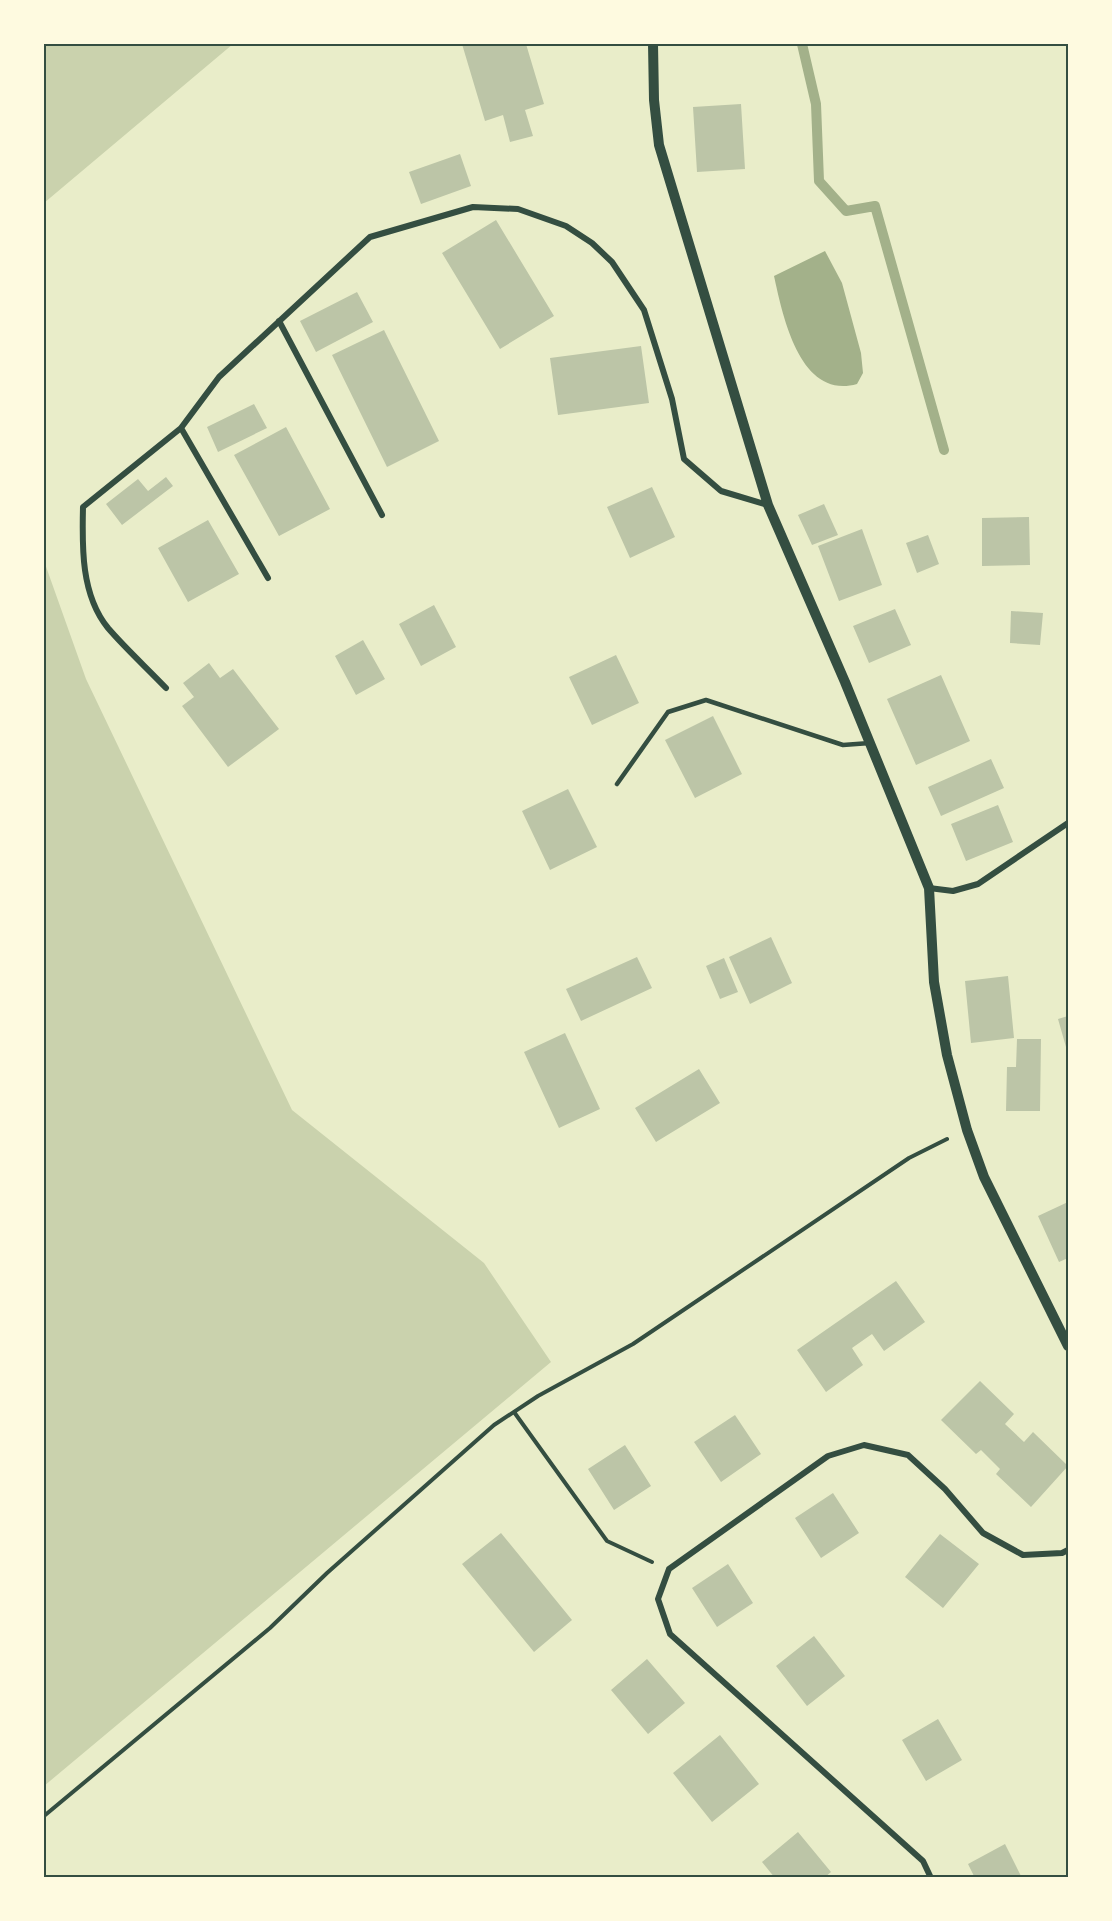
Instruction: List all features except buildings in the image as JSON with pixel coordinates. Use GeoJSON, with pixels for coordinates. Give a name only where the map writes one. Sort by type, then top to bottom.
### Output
{"type":"FeatureCollection","features":[{"type":"Feature","properties":{"kind":"street"},"geometry":{"type":"LineString","coordinates":[[653,44],[654,100],[659,146],[768,505],[870,743],[929,888],[934,982],[947,1055],[966,1130],[984,1177],[1068,1346]]}},
{"type":"Feature","properties":{"kind":"street"},"geometry":{"type":"LineString","coordinates":[[166,688],[106,626],[88,589],[82,550],[83,507],[181,428],[219,377],[370,237],[473,207],[518,209],[566,226],[592,243],[612,262],[644,310],[672,399],[684,459],[721,491],[768,505]]}},
{"type":"Feature","properties":{"kind":"street"},"geometry":{"type":"LineString","coordinates":[[279,321],[382,516]]}},
{"type":"Feature","properties":{"kind":"street"},"geometry":{"type":"LineString","coordinates":[[181,428],[268,578]]}},
{"type":"Feature","properties":{"kind":"street"},"geometry":{"type":"LineString","coordinates":[[929,888],[953,891],[978,884],[1068,823]]}},
{"type":"Feature","properties":{"kind":"street"},"geometry":{"type":"LineString","coordinates":[[931,1878],[923,1861],[670,1634],[658,1599],[669,1569],[828,1456],[864,1445],[908,1455],[945,1489],[983,1533],[1023,1555],[1062,1553],[1068,1550]]}},
{"type":"Feature","properties":{"kind":"lane"},"geometry":{"type":"LineString","coordinates":[[617,784],[668,712],[706,700],[843,745],[870,743]]}},
{"type":"Feature","properties":{"kind":"path"},"geometry":{"type":"LineString","coordinates":[[44,1816],[270,1628],[354,1549],[495,1425],[538,1395],[633,1344],[909,1158],[966,1130]]}},
{"type":"Feature","properties":{"kind":"path"},"geometry":{"type":"LineString","coordinates":[[514,1412],[607,1541],[669,1569]]}},
{"type":"Feature","properties":{"kind":"shaded area"},"geometry":{"type":"Polygon","coordinates":[[[44,44],[233,44],[44,203],[44,44]]]}},
{"type":"Feature","properties":{"kind":"shaded area"},"geometry":{"type":"Polygon","coordinates":[[[825,251],[842,283],[861,353],[863,373],[857,384],[837,386],[821,380],[808,368],[789,332],[778,293],[774,276],[825,251]]]}},
{"type":"Feature","properties":{"kind":"shaded area"},"geometry":{"type":"Polygon","coordinates":[[[44,561],[86,679],[292,1110],[484,1263],[551,1362],[44,1786],[44,561]]]}},
{"type":"Feature","properties":{"kind":"waterway"},"geometry":{"type":"LineString","coordinates":[[802,44],[816,104],[819,181],[846,211],[875,206],[944,450]]}}]}
